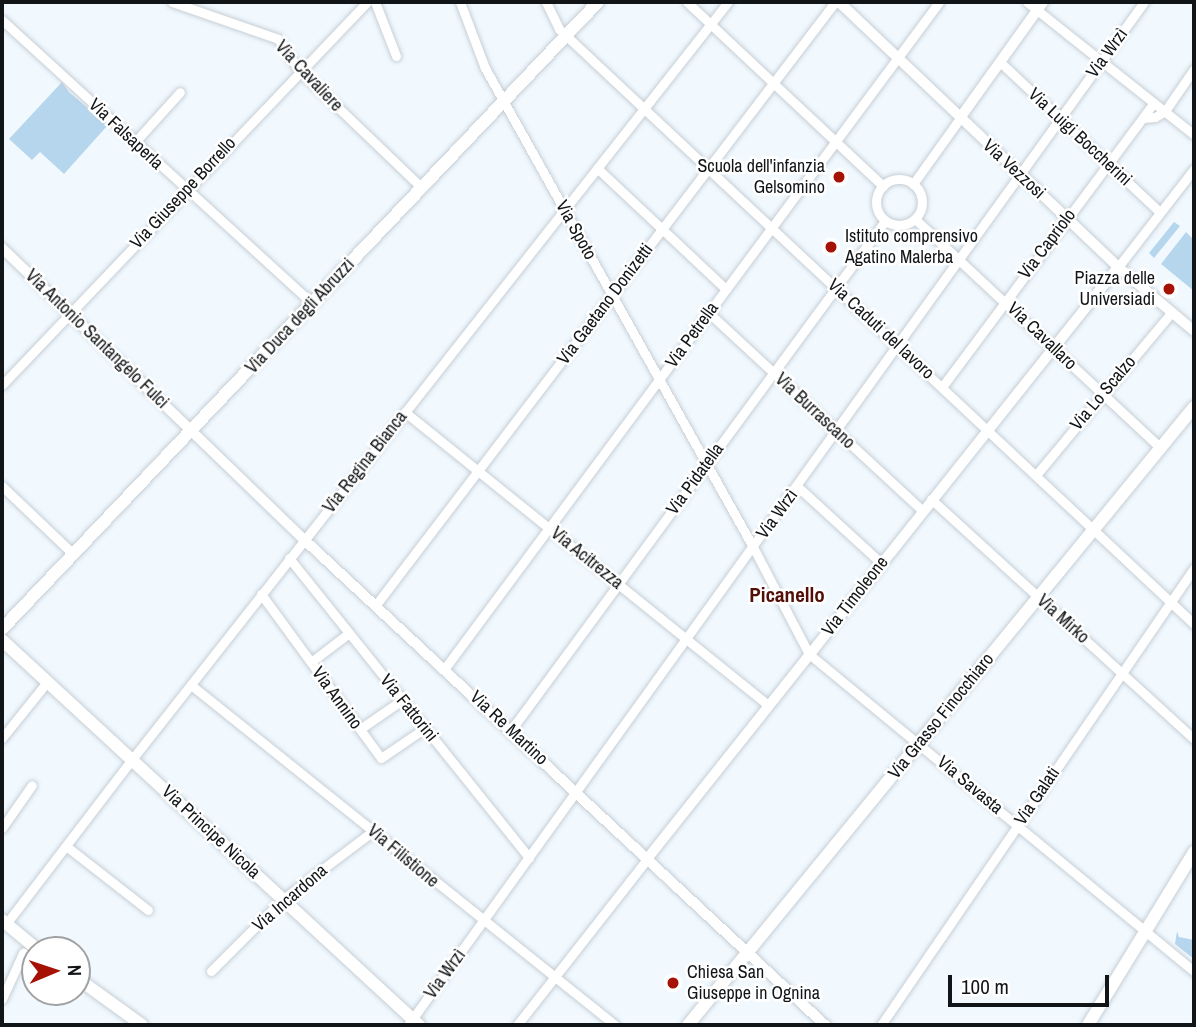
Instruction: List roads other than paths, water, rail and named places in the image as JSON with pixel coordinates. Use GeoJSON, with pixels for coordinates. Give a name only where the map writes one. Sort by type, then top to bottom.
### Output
{"type":"FeatureCollection","features":[{"type":"Feature","properties":{"kind":"main road","name":"Via Duca degli Abruzzi"},"geometry":{"type":"LineString","coordinates":[[2,629],[598,2]]}},
{"type":"Feature","properties":{"kind":"main road","name":"Via Grasso Finocchiaro"},"geometry":{"type":"LineString","coordinates":[[688,1025],[1194,407]]}},
{"type":"Feature","properties":{"kind":"main road","name":"Via Principe Nicola"},"geometry":{"type":"LineString","coordinates":[[2,640],[132,758],[413,1023]]}},
{"type":"Feature","properties":{"kind":"main road"},"geometry":{"type":"LineString","coordinates":[[1088,1025],[1194,852]]}},
{"type":"Feature","properties":{"kind":"main road"},"geometry":{"type":"LineString","coordinates":[[4,922],[21,936]]}},
{"type":"Feature","properties":{"kind":"main road"},"geometry":{"type":"LineString","coordinates":[[91,988],[142,1025]]}},
{"type":"Feature","properties":{"kind":"street","name":"Via Cavaliere"},"geometry":{"type":"LineString","coordinates":[[172,2],[192,5],[278,39],[299,71],[422,188]]}},
{"type":"Feature","properties":{"kind":"street","name":"Via Giuseppe Borrello"},"geometry":{"type":"LineString","coordinates":[[2,385],[367,2]]}},
{"type":"Feature","properties":{"kind":"street"},"geometry":{"type":"LineString","coordinates":[[376,2],[396,56]]}},
{"type":"Feature","properties":{"kind":"street","name":"Via Spoto"},"geometry":{"type":"LineString","coordinates":[[460,2],[485,68],[753,547],[809,654]]}},
{"type":"Feature","properties":{"kind":"street","name":"Via Caduti del lavoro"},"geometry":{"type":"LineString","coordinates":[[546,2],[559,29],[773,226],[1194,624]]}},
{"type":"Feature","properties":{"kind":"street"},"geometry":{"type":"LineString","coordinates":[[687,2],[879,183]]}},
{"type":"Feature","properties":{"kind":"street","name":"Via Regina Bianca"},"geometry":{"type":"LineString","coordinates":[[4,922],[728,2]]}},
{"type":"Feature","properties":{"kind":"street","name":"Via Vezzosi"},"geometry":{"type":"LineString","coordinates":[[837,2],[1118,267],[1194,331]]}},
{"type":"Feature","properties":{"kind":"street","name":"Via Gaetano Donizetti"},"geometry":{"type":"LineString","coordinates":[[375,606],[773,82],[837,2]]}},
{"type":"Feature","properties":{"kind":"street","name":"Via Petrella"},"geometry":{"type":"LineString","coordinates":[[446,668],[939,2]]}},
{"type":"Feature","properties":{"kind":"street"},"geometry":{"type":"LineString","coordinates":[[1027,2],[1040,6],[1101,61],[1194,135]]}},
{"type":"Feature","properties":{"kind":"street","name":"Via Wrzì"},"geometry":{"type":"LineString","coordinates":[[413,1023],[1144,2]]}},
{"type":"Feature","properties":{"kind":"street"},"geometry":{"type":"LineString","coordinates":[[916,180],[1040,6]]}},
{"type":"Feature","properties":{"kind":"street","name":"Via Falsaperla"},"geometry":{"type":"LineString","coordinates":[[2,20],[185,190],[312,303]]}},
{"type":"Feature","properties":{"kind":"street","name":"Via Luigi Boccherini"},"geometry":{"type":"LineString","coordinates":[[1000,62],[1160,212]]}},
{"type":"Feature","properties":{"kind":"street"},"geometry":{"type":"LineString","coordinates":[[1143,118],[1155,117],[1164,111],[1194,69]]}},
{"type":"Feature","properties":{"kind":"street"},"geometry":{"type":"LineString","coordinates":[[135,142],[180,92]]}},
{"type":"Feature","properties":{"kind":"street","name":"Via Capriolo"},"geometry":{"type":"LineString","coordinates":[[942,387],[1154,103]]}},
{"type":"Feature","properties":{"kind":"street"},"geometry":{"type":"LineString","coordinates":[[597,168],[726,289]]}},
{"type":"Feature","properties":{"kind":"street","name":"Via Timoleone"},"geometry":{"type":"LineString","coordinates":[[517,1025],[1194,169]]}},
{"type":"Feature","properties":{"kind":"street"},"geometry":{"type":"LineString","coordinates":[[879,183],[916,180]]}},
{"type":"Feature","properties":{"kind":"street"},"geometry":{"type":"LineString","coordinates":[[879,183],[877,207],[882,224],[904,225],[919,222],[922,198],[916,180]]}},
{"type":"Feature","properties":{"kind":"street","name":"Via Cavallaro"},"geometry":{"type":"LineString","coordinates":[[919,222],[1161,448]]}},
{"type":"Feature","properties":{"kind":"street","name":"Via Pidatella"},"geometry":{"type":"LineString","coordinates":[[511,730],[882,224]]}},
{"type":"Feature","properties":{"kind":"street","name":"Via Antonio Santangelo Fulci"},"geometry":{"type":"LineString","coordinates":[[2,248],[192,430]]}},
{"type":"Feature","properties":{"kind":"street","name":"Via Lo Scalzo"},"geometry":{"type":"LineString","coordinates":[[1036,475],[1172,312]]}},
{"type":"Feature","properties":{"kind":"street","name":"Via Burrascano"},"geometry":{"type":"LineString","coordinates":[[709,313],[922,510]]}},
{"type":"Feature","properties":{"kind":"street","name":"Via Acitrezza"},"geometry":{"type":"LineString","coordinates":[[405,412],[768,705]]}},
{"type":"Feature","properties":{"kind":"street","name":"Via Re Martino"},"geometry":{"type":"LineString","coordinates":[[192,430],[375,606],[446,668],[825,1025]]}},
{"type":"Feature","properties":{"kind":"street"},"geometry":{"type":"LineString","coordinates":[[2,486],[72,554]]}},
{"type":"Feature","properties":{"kind":"street"},"geometry":{"type":"LineString","coordinates":[[797,486],[881,563]]}},
{"type":"Feature","properties":{"kind":"street","name":"Via Mirko"},"geometry":{"type":"LineString","coordinates":[[931,499],[1194,739]]}},
{"type":"Feature","properties":{"kind":"street","name":"Via Fattorini"},"geometry":{"type":"LineString","coordinates":[[289,558],[529,858]]}},
{"type":"Feature","properties":{"kind":"street","name":"Via Galati"},"geometry":{"type":"LineString","coordinates":[[881,1025],[1194,568]]}},
{"type":"Feature","properties":{"kind":"street","name":"Via Annino"},"geometry":{"type":"LineString","coordinates":[[261,594],[381,758],[425,728]]}},
{"type":"Feature","properties":{"kind":"street"},"geometry":{"type":"LineString","coordinates":[[311,662],[349,633]]}},
{"type":"Feature","properties":{"kind":"street","name":"Via Savasta"},"geometry":{"type":"LineString","coordinates":[[809,654],[920,742],[1194,971]]}},
{"type":"Feature","properties":{"kind":"street"},"geometry":{"type":"LineString","coordinates":[[2,738],[47,682]]}},
{"type":"Feature","properties":{"kind":"street","name":"Via Filistione"},"geometry":{"type":"LineString","coordinates":[[191,685],[483,922],[615,1025]]}},
{"type":"Feature","properties":{"kind":"street"},"geometry":{"type":"LineString","coordinates":[[360,729],[402,700]]}},
{"type":"Feature","properties":{"kind":"street"},"geometry":{"type":"LineString","coordinates":[[2,828],[32,785]]}},
{"type":"Feature","properties":{"kind":"street","name":"Via Incardona"},"geometry":{"type":"LineString","coordinates":[[211,971],[283,899],[373,831]]}},
{"type":"Feature","properties":{"kind":"street"},"geometry":{"type":"LineString","coordinates":[[66,846],[148,910]]}},
{"type":"Feature","properties":{"kind":"street"},"geometry":{"type":"LineString","coordinates":[[2,999],[21,957]]}},
{"type":"Feature","properties":{"kind":"place","name":"Scuola dell'infanzia Gelsomino"},"geometry":{"type":"Point","coordinates":[839,177]}},
{"type":"Feature","properties":{"kind":"place","name":"Istituto comprensivo Agatino Malerba"},"geometry":{"type":"Point","coordinates":[831,247]}},
{"type":"Feature","properties":{"kind":"place","name":"Piazza delle Universiadi"},"geometry":{"type":"Point","coordinates":[1169,289]}},
{"type":"Feature","properties":{"kind":"place","name":"Chiesa San Giuseppe in Ognina"},"geometry":{"type":"Point","coordinates":[673,983]}},
{"type":"Feature","properties":{"kind":"district","name":"Picanello"},"geometry":{"type":"Point","coordinates":[787,595]}}]}
